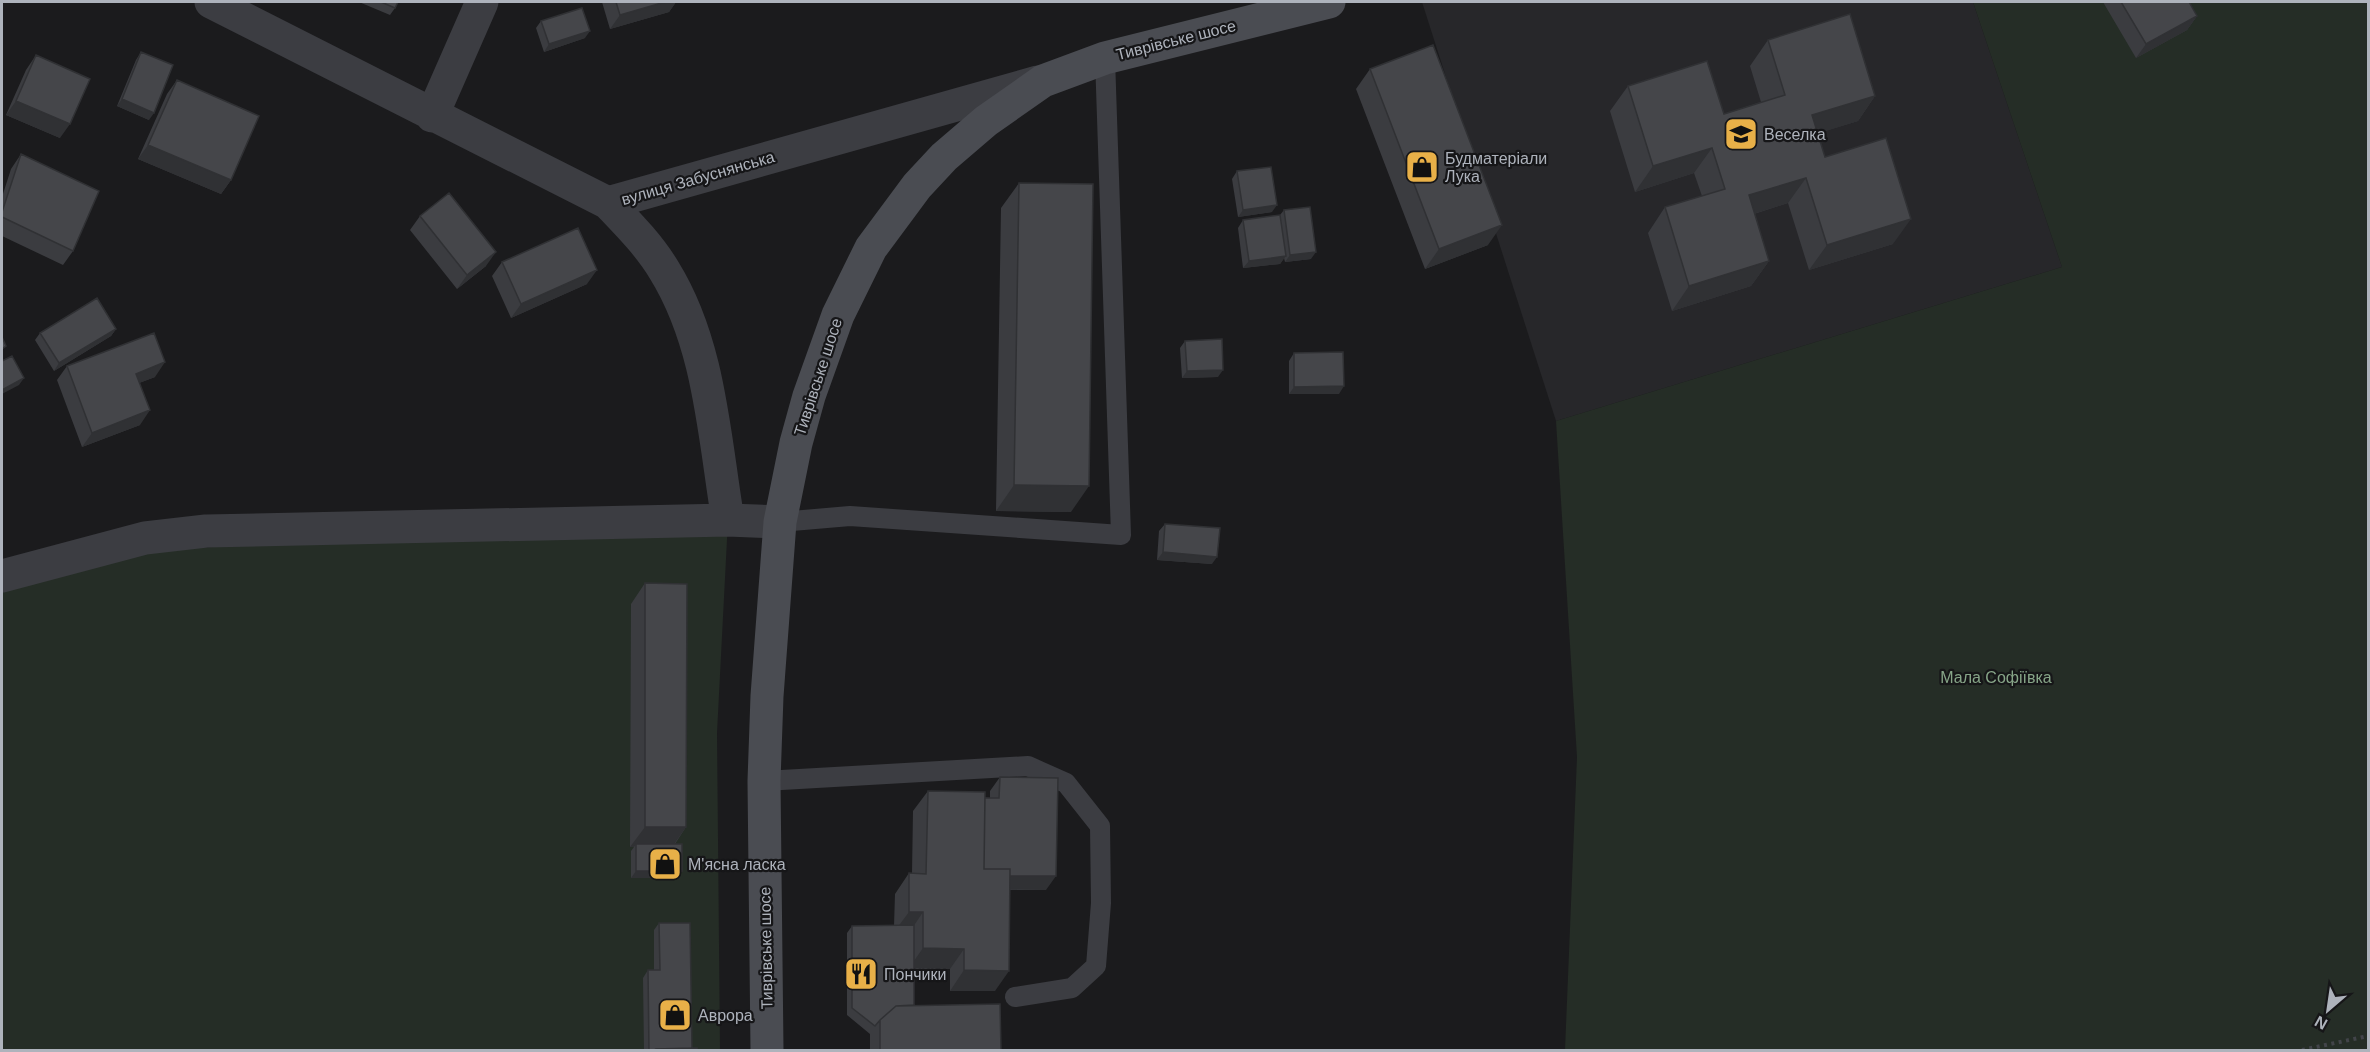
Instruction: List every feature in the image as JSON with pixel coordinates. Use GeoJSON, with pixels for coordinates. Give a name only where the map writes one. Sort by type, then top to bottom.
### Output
{"type":"FeatureCollection","features":[{"type":"Feature","properties":{"kind":"main road","name":"Тиврівське шосе"},"geometry":{"type":"LineString","coordinates":[[767,1050],[764,781],[767,696],[780,522],[796,443],[809,396],[838,315],[871,248],[917,186],[944,157],[986,120],[1043,81],[1105,58],[1329,2]]}},
{"type":"Feature","properties":{"kind":"street","name":"вулиця Забуснянська"},"geometry":{"type":"LineString","coordinates":[[211,2],[432,116],[608,203],[1043,81]]}},
{"type":"Feature","properties":{"kind":"street"},"geometry":{"type":"LineString","coordinates":[[432,116],[482,2]]}},
{"type":"Feature","properties":{"kind":"street"},"geometry":{"type":"LineString","coordinates":[[608,203],[641,238],[664,270],[688,318],[702,361],[728,520]]}},
{"type":"Feature","properties":{"kind":"street"},"geometry":{"type":"LineString","coordinates":[[2,576],[145,538],[206,531],[728,520],[780,522]]}},
{"type":"Feature","properties":{"kind":"lane"},"geometry":{"type":"LineString","coordinates":[[780,522],[850,516],[1121,535],[1105,58]]}},
{"type":"Feature","properties":{"kind":"lane"},"geometry":{"type":"LineString","coordinates":[[764,781],[1028,766],[1066,783],[1100,826],[1101,903],[1096,966],[1072,988],[1015,997]]}},
{"type":"Feature","properties":{"kind":"path"},"geometry":{"type":"LineString","coordinates":[[2302,1050],[2368,1036]]}},
{"type":"Feature","properties":{"kind":"shaded area","name":"Веселка"},"geometry":{"type":"Polygon","coordinates":[[[1422,2],[1973,2],[2062,267],[1556,421],[1422,2]]]}},
{"type":"Feature","properties":{"kind":"green space","name":"Мала Софіївка"},"geometry":{"type":"Polygon","coordinates":[[[1973,2],[2368,2],[2368,1050],[1565,1050],[1577,757],[1556,421],[2062,267],[1973,2]]]}},
{"type":"Feature","properties":{"kind":"green space"},"geometry":{"type":"Polygon","coordinates":[[[728,520],[717,733],[720,1050],[2,1050],[2,576],[81,554],[728,520]]]}},
{"type":"Feature","properties":{"kind":"building"},"geometry":{"type":"Polygon","coordinates":[[[381,2],[398,2],[395,8],[381,2]]]}},
{"type":"Feature","properties":{"kind":"building"},"geometry":{"type":"Polygon","coordinates":[[[616,2],[665,2],[620,15],[616,2]]]}},
{"type":"Feature","properties":{"kind":"building"},"geometry":{"type":"Polygon","coordinates":[[[2121,2],[2189,2],[2197,16],[2146,44],[2121,2]]]}},
{"type":"Feature","properties":{"kind":"building"},"geometry":{"type":"Polygon","coordinates":[[[582,8],[590,31],[549,44],[541,21],[582,8]]]}},
{"type":"Feature","properties":{"kind":"building"},"geometry":{"type":"Polygon","coordinates":[[[1850,14],[1875,96],[1812,115],[1825,157],[1886,138],[1911,219],[1827,245],[1806,178],[1749,195],[1769,261],[1689,286],[1665,207],[1725,189],[1712,148],[1653,166],[1628,86],[1707,61],[1724,114],[1785,95],[1768,40],[1850,14]]]}},
{"type":"Feature","properties":{"kind":"building","name":"Будматеріали Лука"},"geometry":{"type":"Polygon","coordinates":[[[1433,45],[1502,225],[1439,249],[1370,69],[1433,45]]]}},
{"type":"Feature","properties":{"kind":"building"},"geometry":{"type":"Polygon","coordinates":[[[141,52],[173,65],[154,113],[122,99],[141,52]]]}},
{"type":"Feature","properties":{"kind":"building"},"geometry":{"type":"Polygon","coordinates":[[[36,55],[90,79],[70,124],[16,101],[36,55]]]}},
{"type":"Feature","properties":{"kind":"building"},"geometry":{"type":"Polygon","coordinates":[[[177,80],[259,116],[231,180],[148,145],[177,80]]]}},
{"type":"Feature","properties":{"kind":"building"},"geometry":{"type":"Polygon","coordinates":[[[21,154],[99,191],[73,251],[2,217],[21,154]]]}},
{"type":"Feature","properties":{"kind":"building"},"geometry":{"type":"Polygon","coordinates":[[[1271,167],[1277,205],[1243,210],[1237,171],[1271,167]]]}},
{"type":"Feature","properties":{"kind":"building"},"geometry":{"type":"Polygon","coordinates":[[[1019,183],[1093,184],[1089,486],[1014,485],[1019,183]]]}},
{"type":"Feature","properties":{"kind":"building"},"geometry":{"type":"Polygon","coordinates":[[[449,193],[496,252],[467,275],[420,216],[449,193]]]}},
{"type":"Feature","properties":{"kind":"building"},"geometry":{"type":"Polygon","coordinates":[[[1310,207],[1316,252],[1290,255],[1284,210],[1310,207]]]}},
{"type":"Feature","properties":{"kind":"building"},"geometry":{"type":"Polygon","coordinates":[[[1280,215],[1286,256],[1249,261],[1243,220],[1280,215]]]}},
{"type":"Feature","properties":{"kind":"building"},"geometry":{"type":"Polygon","coordinates":[[[578,228],[597,270],[521,304],[502,262],[578,228]]]}},
{"type":"Feature","properties":{"kind":"building"},"geometry":{"type":"Polygon","coordinates":[[[97,298],[116,329],[59,363],[40,333],[97,298]]]}},
{"type":"Feature","properties":{"kind":"building"},"geometry":{"type":"Polygon","coordinates":[[[154,333],[165,362],[136,374],[150,410],[92,433],[67,366],[154,333]]]}},
{"type":"Feature","properties":{"kind":"building"},"geometry":{"type":"Polygon","coordinates":[[[2,337],[6,346],[2,349],[2,337]]]}},
{"type":"Feature","properties":{"kind":"building"},"geometry":{"type":"Polygon","coordinates":[[[1222,339],[1223,370],[1187,371],[1185,341],[1222,339]]]}},
{"type":"Feature","properties":{"kind":"building"},"geometry":{"type":"Polygon","coordinates":[[[1343,352],[1344,386],[1294,387],[1294,353],[1343,352]]]}},
{"type":"Feature","properties":{"kind":"building"},"geometry":{"type":"Polygon","coordinates":[[[12,356],[24,378],[2,390],[2,361],[12,356]]]}},
{"type":"Feature","properties":{"kind":"building"},"geometry":{"type":"Polygon","coordinates":[[[1165,524],[1220,528],[1217,557],[1163,552],[1165,524]]]}},
{"type":"Feature","properties":{"kind":"building"},"geometry":{"type":"Polygon","coordinates":[[[645,583],[687,584],[686,827],[645,827],[645,583]]]}},
{"type":"Feature","properties":{"kind":"building"},"geometry":{"type":"Polygon","coordinates":[[[1000,777],[1058,778],[1056,876],[1010,876],[1010,869],[984,869],[985,798],[999,798],[1000,777]]]}},
{"type":"Feature","properties":{"kind":"building"},"geometry":{"type":"Polygon","coordinates":[[[928,791],[985,792],[984,869],[1010,869],[1009,971],[964,970],[964,949],[923,948],[923,912],[909,912],[909,873],[926,874],[928,791]]]}},
{"type":"Feature","properties":{"kind":"building"},"geometry":{"type":"Polygon","coordinates":[[[636,844],[682,844],[682,871],[636,871],[636,844]]]}},
{"type":"Feature","properties":{"kind":"building"},"geometry":{"type":"Polygon","coordinates":[[[659,923],[690,923],[692,1048],[649,1050],[648,970],[660,970],[659,923]]]}},
{"type":"Feature","properties":{"kind":"building"},"geometry":{"type":"Polygon","coordinates":[[[914,925],[914,1005],[896,1006],[875,1026],[852,1008],[852,926],[914,925]]]}},
{"type":"Feature","properties":{"kind":"building"},"geometry":{"type":"Polygon","coordinates":[[[1000,1004],[1001,1050],[880,1050],[880,1020],[896,1006],[1000,1004]]]}},
{"type":"Feature","properties":{"kind":"building"},"geometry":{"type":"Polygon","coordinates":[[[697,1048],[697,1050],[656,1050],[656,1049],[697,1048]]]}},
{"type":"Feature","properties":{"kind":"place","name":"Веселка"},"geometry":{"type":"Point","coordinates":[1741,134]}},
{"type":"Feature","properties":{"kind":"place","name":"Будматеріали Лука"},"geometry":{"type":"Point","coordinates":[1422,167]}},
{"type":"Feature","properties":{"kind":"place","name":"М'ясна ласка"},"geometry":{"type":"Point","coordinates":[665,864]}},
{"type":"Feature","properties":{"kind":"place","name":"Пончики"},"geometry":{"type":"Point","coordinates":[861,974]}},
{"type":"Feature","properties":{"kind":"place","name":"Аврора"},"geometry":{"type":"Point","coordinates":[675,1015]}}]}
